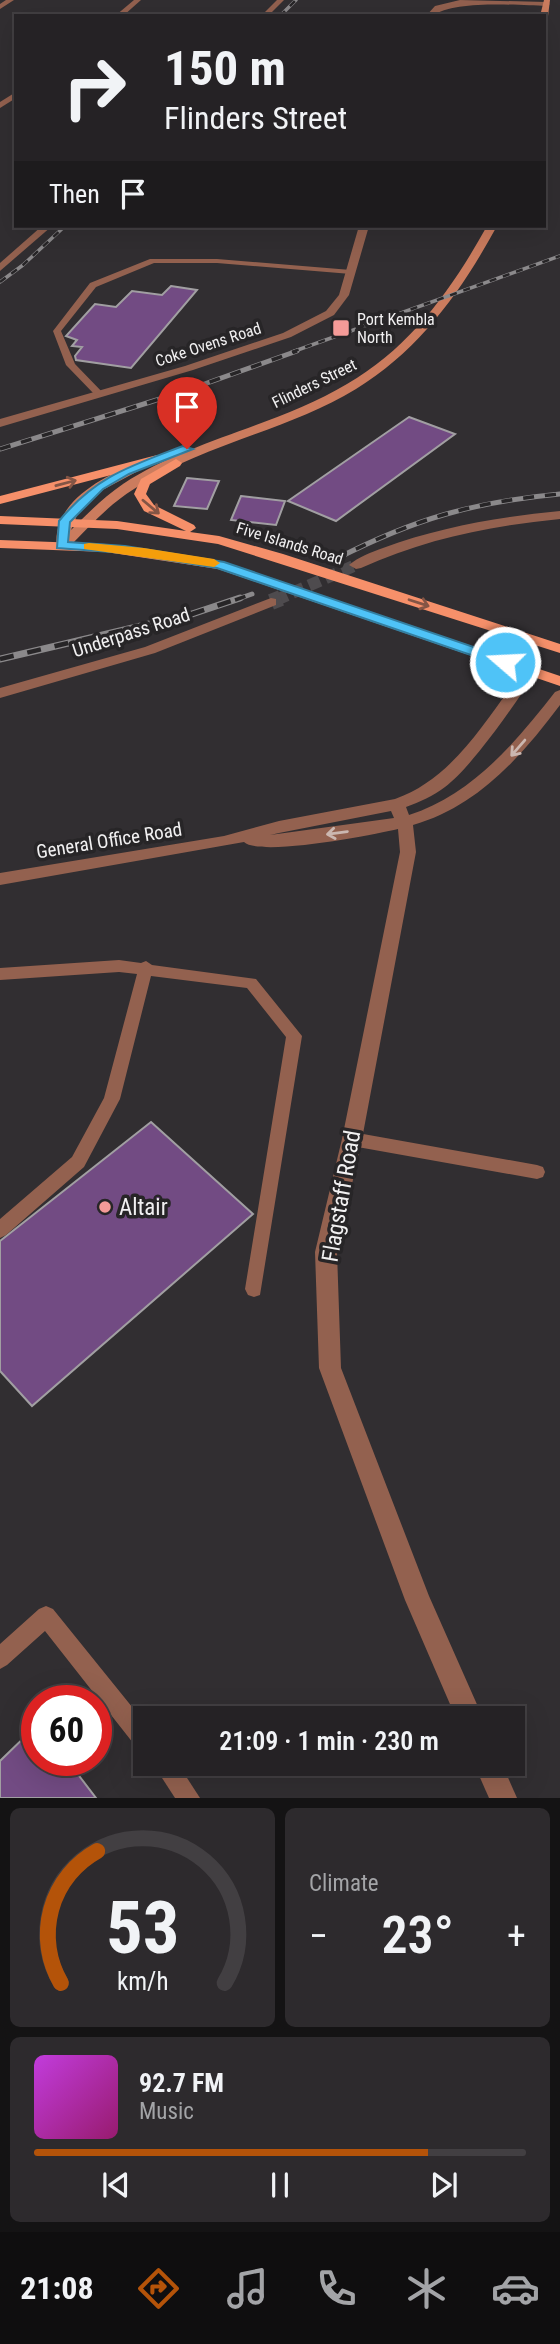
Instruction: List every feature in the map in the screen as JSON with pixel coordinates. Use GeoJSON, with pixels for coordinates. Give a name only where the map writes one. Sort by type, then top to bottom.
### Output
{"type":"FeatureCollection","features":[{"type":"Feature","properties":{"kind":"main road"},"geometry":{"type":"LineString","coordinates":[[0,499],[157,459]]}},
{"type":"Feature","properties":{"kind":"main road"},"geometry":{"type":"LineString","coordinates":[[176,463],[145,482],[140,490],[142,501],[161,515],[219,540]]}},
{"type":"Feature","properties":{"kind":"main road","name":"Five Islands Road"},"geometry":{"type":"LineString","coordinates":[[0,520],[88,522],[150,528],[219,540],[559,646]]}},
{"type":"Feature","properties":{"kind":"main road"},"geometry":{"type":"LineString","coordinates":[[0,544],[155,553],[202,561],[320,597],[560,681]]}},
{"type":"Feature","properties":{"kind":"street"},"geometry":{"type":"LineString","coordinates":[[0,7],[11,0]]}},
{"type":"Feature","properties":{"kind":"street"},"geometry":{"type":"LineString","coordinates":[[120,14],[138,0]]}},
{"type":"Feature","properties":{"kind":"street"},"geometry":{"type":"LineString","coordinates":[[266,14],[281,0]]}},
{"type":"Feature","properties":{"kind":"street"},"geometry":{"type":"LineString","coordinates":[[431,14],[437,7],[466,1],[546,2]]}},
{"type":"Feature","properties":{"kind":"street"},"geometry":{"type":"LineString","coordinates":[[2,264],[45,228]]}},
{"type":"Feature","properties":{"kind":"street","name":"Coke Ovens Road"},"geometry":{"type":"LineString","coordinates":[[0,423],[223,357],[318,321],[339,304],[362,228]]}},
{"type":"Feature","properties":{"kind":"street","name":"Flinders Street"},"geometry":{"type":"LineString","coordinates":[[62,546],[126,488],[176,463],[344,392],[384,366],[418,336],[471,262],[491,228]]}},
{"type":"Feature","properties":{"kind":"street","name":"Flinders Street"},"geometry":{"type":"LineString","coordinates":[[65,521],[99,486],[157,459],[248,432]]}},
{"type":"Feature","properties":{"kind":"street"},"geometry":{"type":"LineString","coordinates":[[356,565],[403,543],[437,533],[500,521],[560,515]]}},
{"type":"Feature","properties":{"kind":"street"},"geometry":{"type":"LineString","coordinates":[[62,546],[65,521]]}},
{"type":"Feature","properties":{"kind":"street","name":"Underpass Road"},"geometry":{"type":"LineString","coordinates":[[0,693],[41,679],[150,650],[271,602]]}},
{"type":"Feature","properties":{"kind":"street"},"geometry":{"type":"LineString","coordinates":[[400,813],[458,766],[485,734],[530,671]]}},
{"type":"Feature","properties":{"kind":"street"},"geometry":{"type":"LineString","coordinates":[[400,813],[444,806],[484,781],[520,747],[560,695]]}},
{"type":"Feature","properties":{"kind":"street","name":"General Office Road"},"geometry":{"type":"LineString","coordinates":[[0,879],[224,842],[277,841],[400,813]]}},
{"type":"Feature","properties":{"kind":"street","name":"Flagstaff Road"},"geometry":{"type":"LineString","coordinates":[[400,813],[409,837],[408,852],[352,1139],[326,1252],[330,1368],[418,1600],[464,1706]]}},
{"type":"Feature","properties":{"kind":"street"},"geometry":{"type":"LineString","coordinates":[[493,1776],[503,1798]]}},
{"type":"Feature","properties":{"kind":"lane"},"geometry":{"type":"LineString","coordinates":[[100,395],[71,365],[57,331],[93,285],[153,261],[217,261],[351,272]]}},
{"type":"Feature","properties":{"kind":"lane"},"geometry":{"type":"LineString","coordinates":[[0,974],[119,966],[146,967],[251,983],[294,1036],[254,1289]]}},
{"type":"Feature","properties":{"kind":"lane"},"geometry":{"type":"LineString","coordinates":[[0,1230],[78,1162],[112,1099],[146,967]]}},
{"type":"Feature","properties":{"kind":"lane"},"geometry":{"type":"LineString","coordinates":[[352,1139],[537,1172]]}},
{"type":"Feature","properties":{"kind":"lane"},"geometry":{"type":"LineString","coordinates":[[0,1658],[46,1616],[133,1725]]}},
{"type":"Feature","properties":{"kind":"lane"},"geometry":{"type":"LineString","coordinates":[[173,1776],[190,1798]]}},
{"type":"Feature","properties":{"kind":"building"},"geometry":{"type":"Polygon","coordinates":[[[171,286],[197,290],[131,368],[76,360],[75,356],[82,347],[72,346],[77,340],[66,336],[95,304],[116,307],[132,291],[162,295],[171,286]]]}},
{"type":"Feature","properties":{"kind":"building"},"geometry":{"type":"Polygon","coordinates":[[[409,417],[455,434],[336,521],[288,501],[409,417]]]}},
{"type":"Feature","properties":{"kind":"building"},"geometry":{"type":"Polygon","coordinates":[[[187,478],[219,481],[207,509],[174,506],[187,478]]]}},
{"type":"Feature","properties":{"kind":"building"},"geometry":{"type":"Polygon","coordinates":[[[241,496],[285,501],[276,525],[231,520],[241,496]]]}},
{"type":"Feature","properties":{"kind":"building"},"geometry":{"type":"Polygon","coordinates":[[[151,1122],[253,1214],[32,1406],[0,1371],[0,1241],[151,1122]]]}},
{"type":"Feature","properties":{"kind":"building"},"geometry":{"type":"Polygon","coordinates":[[[21,1741],[21,1776],[79,1776],[96,1798],[0,1798],[0,1761],[21,1741]]]}},
{"type":"Feature","properties":{"kind":"tunnel"},"geometry":{"type":"LineString","coordinates":[[276,600],[356,565]]}},
{"type":"Feature","properties":{"kind":"tunnel"},"geometry":{"type":"LineString","coordinates":[[276,600],[281,598]]}},
{"type":"Feature","properties":{"kind":"tunnel"},"geometry":{"type":"LineString","coordinates":[[271,602],[276,600]]}},
{"type":"Feature","properties":{"kind":"railway"},"geometry":{"type":"LineString","coordinates":[[282,14],[296,0]]}},
{"type":"Feature","properties":{"kind":"railway"},"geometry":{"type":"LineString","coordinates":[[0,282],[63,228]]}},
{"type":"Feature","properties":{"kind":"railway"},"geometry":{"type":"LineString","coordinates":[[292,352],[560,256]]}},
{"type":"Feature","properties":{"kind":"railway"},"geometry":{"type":"LineString","coordinates":[[0,449],[182,392],[297,351]]}},
{"type":"Feature","properties":{"kind":"railway"},"geometry":{"type":"LineString","coordinates":[[336,559],[392,533],[445,514],[499,502],[560,494]]}},
{"type":"Feature","properties":{"kind":"railway"},"geometry":{"type":"LineString","coordinates":[[235,600],[252,594]]}},
{"type":"Feature","properties":{"kind":"railway"},"geometry":{"type":"LineString","coordinates":[[0,659],[192,614],[240,598]]}},
{"type":"Feature","properties":{"kind":"slow traffic"},"geometry":{"type":"LineString","coordinates":[[89,547],[214,563]]}},
{"type":"Feature","properties":{"kind":"place","name":"Port Kembla North"},"geometry":{"type":"Point","coordinates":[341,328]}},
{"type":"Feature","properties":{"kind":"place","name":"Altair"},"geometry":{"type":"Point","coordinates":[105,1207]}},
{"type":"Feature","properties":{"kind":"route"},"geometry":{"type":"LineString","coordinates":[[187,449],[125,472],[99,486],[65,521],[62,546],[125,550],[220,565],[336,602],[505,662]]}}]}
